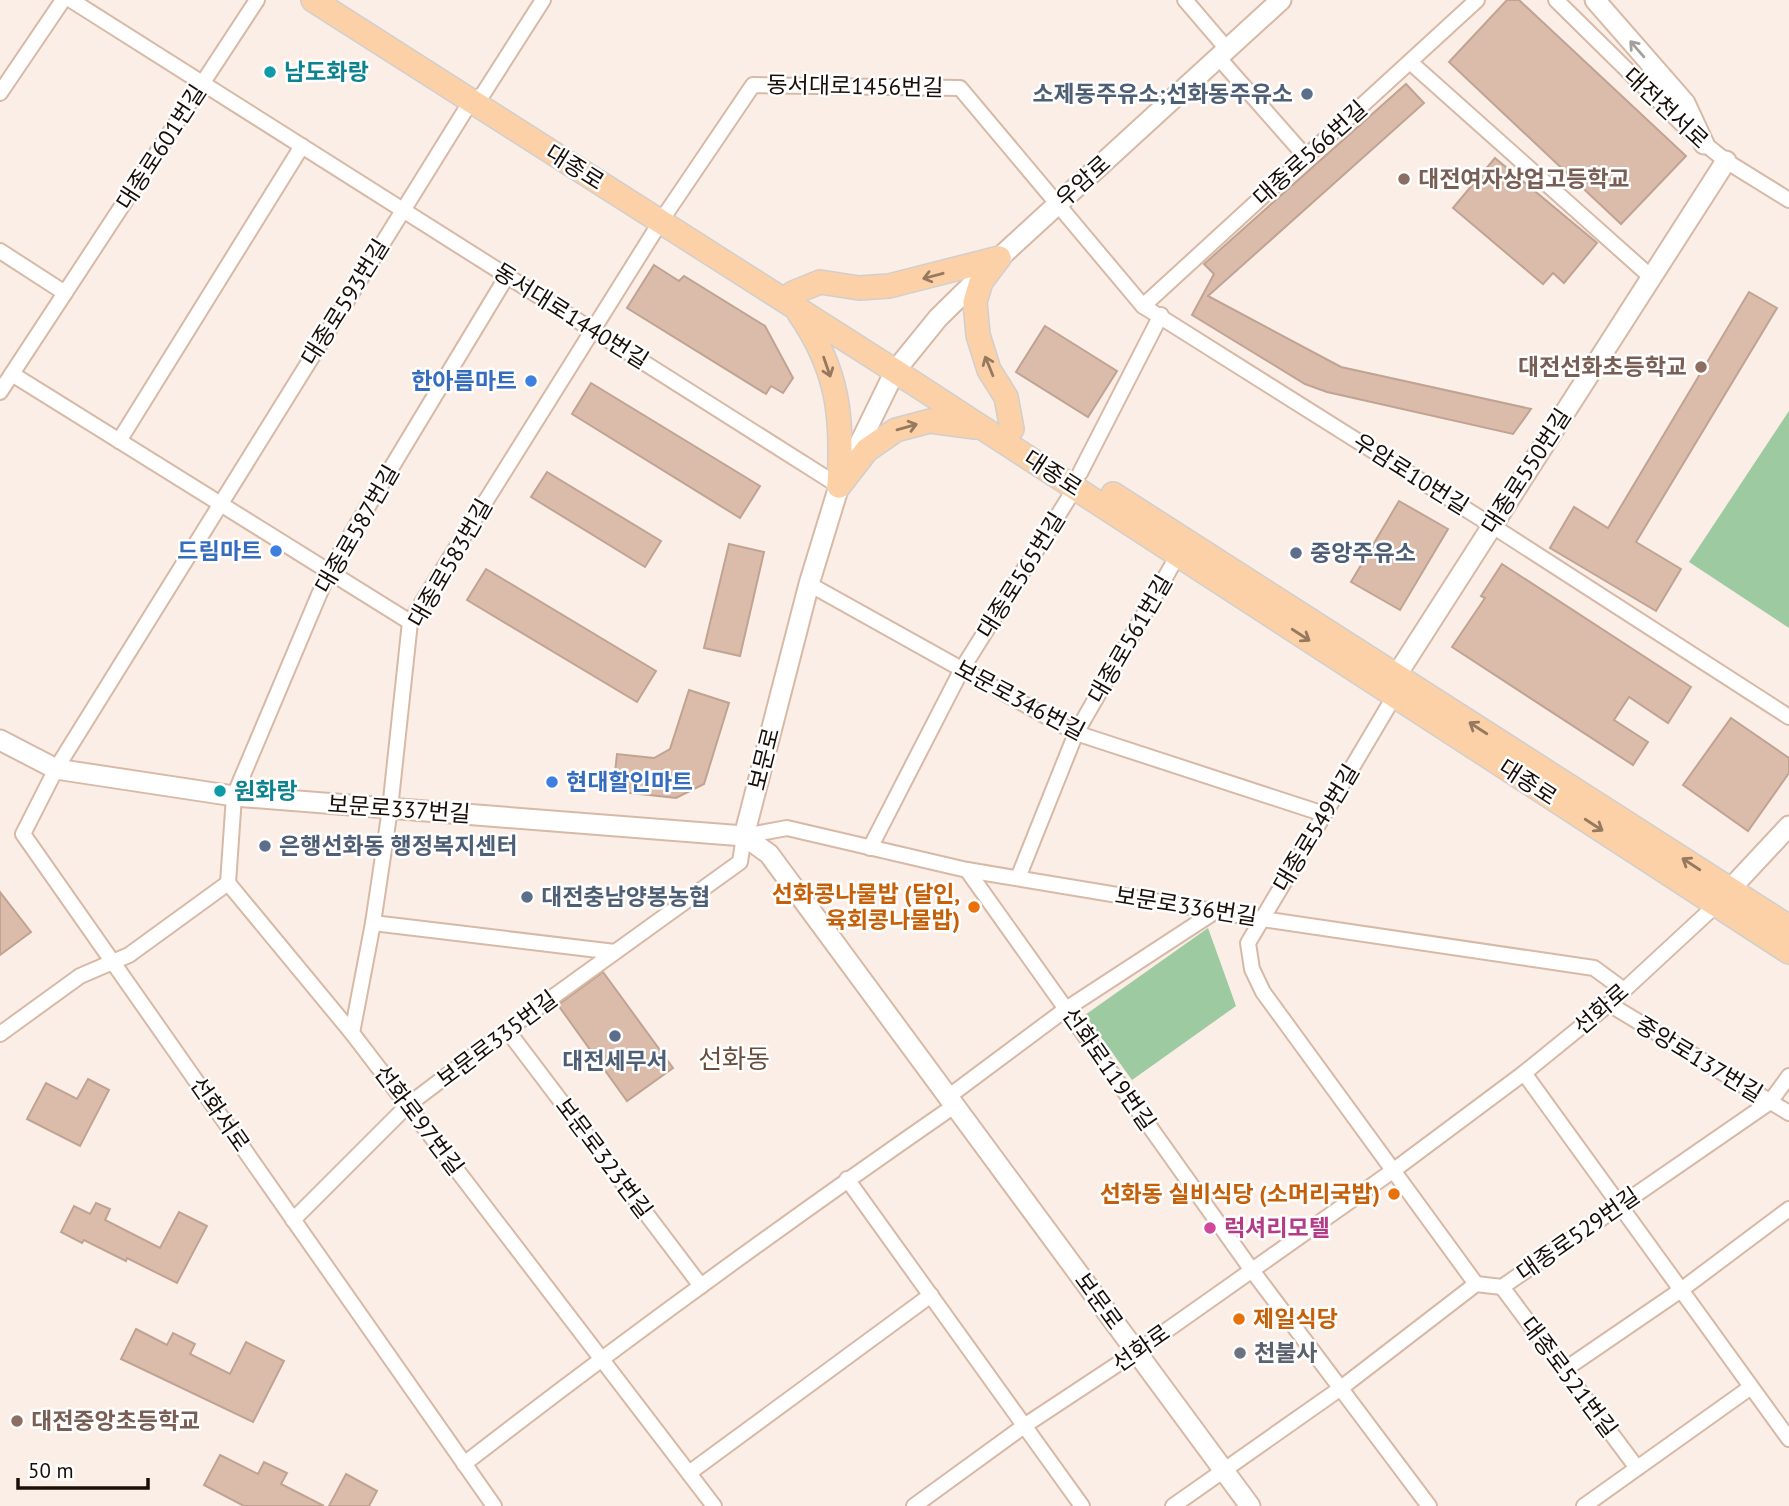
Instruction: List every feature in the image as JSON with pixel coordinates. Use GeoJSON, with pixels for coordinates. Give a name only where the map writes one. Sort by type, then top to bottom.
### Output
{"type":"FeatureCollection","features":[{"type":"Feature","properties":{"kind":"main road","name":"대종로"},"geometry":{"type":"LineString","coordinates":[[313,0],[477,98],[899,365],[1012,429],[1178,555],[1395,685]]}},
{"type":"Feature","properties":{"kind":"main road","name":"대종로"},"geometry":{"type":"LineString","coordinates":[[336,0],[477,98]]}},
{"type":"Feature","properties":{"kind":"main road","name":"우암로"},"geometry":{"type":"LineString","coordinates":[[899,365],[938,318],[999,258],[1281,0]]}},
{"type":"Feature","properties":{"kind":"main road"},"geometry":{"type":"LineString","coordinates":[[1595,0],[1685,103],[1704,144]]}},
{"type":"Feature","properties":{"kind":"main road","name":"대종로550번길"},"geometry":{"type":"LineString","coordinates":[[1395,685],[1491,525],[1726,161]]}},
{"type":"Feature","properties":{"kind":"main road"},"geometry":{"type":"LineString","coordinates":[[839,486],[842,441],[838,398],[822,351],[794,300],[820,282],[859,288],[889,286],[999,258]]}},
{"type":"Feature","properties":{"kind":"main road"},"geometry":{"type":"LineString","coordinates":[[999,258],[981,282],[975,302],[978,335],[989,370],[1006,397],[1012,429]]}},
{"type":"Feature","properties":{"kind":"main road","name":"대종로"},"geometry":{"type":"LineString","coordinates":[[899,365],[985,429],[1077,480],[1723,897],[1789,952]]}},
{"type":"Feature","properties":{"kind":"main road","name":"보문로"},"geometry":{"type":"LineString","coordinates":[[899,365],[839,486],[808,584],[744,836],[769,854],[1250,1506]]}},
{"type":"Feature","properties":{"kind":"main road"},"geometry":{"type":"LineString","coordinates":[[839,486],[867,450],[896,430],[930,421],[985,429]]}},
{"type":"Feature","properties":{"kind":"main road"},"geometry":{"type":"LineString","coordinates":[[0,740],[56,769]]}},
{"type":"Feature","properties":{"kind":"main road","name":"보문로337번길"},"geometry":{"type":"LineString","coordinates":[[56,769],[234,796],[744,836]]}},
{"type":"Feature","properties":{"kind":"main road","name":"선화로"},"geometry":{"type":"LineString","coordinates":[[1723,897],[1789,827]]}},
{"type":"Feature","properties":{"kind":"main road","name":"대종로"},"geometry":{"type":"LineString","coordinates":[[1723,897],[1789,927]]}},
{"type":"Feature","properties":{"kind":"street"},"geometry":{"type":"LineString","coordinates":[[0,93],[62,0]]}},
{"type":"Feature","properties":{"kind":"street","name":"동서대로1440번길"},"geometry":{"type":"LineString","coordinates":[[71,0],[839,486]]}},
{"type":"Feature","properties":{"kind":"street","name":"대종로601번길"},"geometry":{"type":"LineString","coordinates":[[0,392],[257,0]]}},
{"type":"Feature","properties":{"kind":"street","name":"대종로593번길"},"geometry":{"type":"LineString","coordinates":[[56,769],[403,210],[543,0]]}},
{"type":"Feature","properties":{"kind":"street"},"geometry":{"type":"LineString","coordinates":[[1185,0],[1223,53],[1306,157]]}},
{"type":"Feature","properties":{"kind":"street","name":"대종로566번길"},"geometry":{"type":"LineString","coordinates":[[1143,306],[1477,0]]}},
{"type":"Feature","properties":{"kind":"street","name":"대전천서로"},"geometry":{"type":"LineString","coordinates":[[1556,0],[1704,144],[1789,200]]}},
{"type":"Feature","properties":{"kind":"street"},"geometry":{"type":"LineString","coordinates":[[1410,62],[1651,277]]}},
{"type":"Feature","properties":{"kind":"street","name":"동서대로1456번길"},"geometry":{"type":"LineString","coordinates":[[664,217],[753,85],[960,88],[1058,204]]}},
{"type":"Feature","properties":{"kind":"street"},"geometry":{"type":"LineString","coordinates":[[119,441],[302,146]]}},
{"type":"Feature","properties":{"kind":"street","name":"우암로10번길"},"geometry":{"type":"LineString","coordinates":[[1058,204],[1143,306],[1789,717]]}},
{"type":"Feature","properties":{"kind":"street","name":"대종로583번길"},"geometry":{"type":"LineString","coordinates":[[352,1033],[373,923],[390,808],[410,622],[664,217]]}},
{"type":"Feature","properties":{"kind":"street"},"geometry":{"type":"LineString","coordinates":[[0,251],[65,293]]}},
{"type":"Feature","properties":{"kind":"street","name":"대종로587번길"},"geometry":{"type":"LineString","coordinates":[[228,883],[234,796],[329,571],[507,276]]}},
{"type":"Feature","properties":{"kind":"street"},"geometry":{"type":"LineString","coordinates":[[1077,480],[1161,315]]}},
{"type":"Feature","properties":{"kind":"street"},"geometry":{"type":"LineString","coordinates":[[12,374],[410,622]]}},
{"type":"Feature","properties":{"kind":"street","name":"대종로565번길"},"geometry":{"type":"LineString","coordinates":[[870,848],[962,669],[1077,480]]}},
{"type":"Feature","properties":{"kind":"street","name":"대종로561번길"},"geometry":{"type":"LineString","coordinates":[[1018,878],[1076,733],[1178,555]]}},
{"type":"Feature","properties":{"kind":"street","name":"보문로346번길"},"geometry":{"type":"LineString","coordinates":[[808,584],[1076,733],[1324,814]]}},
{"type":"Feature","properties":{"kind":"street","name":"대종로549번길"},"geometry":{"type":"LineString","coordinates":[[1394,1170],[1263,992],[1252,969],[1248,943],[1324,814],[1395,685]]}},
{"type":"Feature","properties":{"kind":"street","name":"선화서로"},"geometry":{"type":"LineString","coordinates":[[56,769],[23,834],[494,1506]]}},
{"type":"Feature","properties":{"kind":"street","name":"보문로336번길"},"geometry":{"type":"LineString","coordinates":[[744,836],[787,828],[967,870],[1262,919],[1594,968],[1624,990]]}},
{"type":"Feature","properties":{"kind":"street","name":"보문로335번길"},"geometry":{"type":"LineString","coordinates":[[293,1220],[408,1105],[740,862],[744,836]]}},
{"type":"Feature","properties":{"kind":"street","name":"선화로119번길"},"geometry":{"type":"LineString","coordinates":[[967,870],[1251,1269],[1429,1506]]}},
{"type":"Feature","properties":{"kind":"street"},"geometry":{"type":"LineString","coordinates":[[0,1034],[80,976],[129,955],[228,883]]}},
{"type":"Feature","properties":{"kind":"street","name":"선화로97번길"},"geometry":{"type":"LineString","coordinates":[[228,883],[352,1033],[714,1506]]}},
{"type":"Feature","properties":{"kind":"street","name":"선화로"},"geometry":{"type":"LineString","coordinates":[[914,1506],[1024,1426],[1136,1352],[1394,1170],[1524,1073],[1609,1004],[1723,897]]}},
{"type":"Feature","properties":{"kind":"street"},"geometry":{"type":"LineString","coordinates":[[464,1464],[951,1101],[1066,1009],[1216,911]]}},
{"type":"Feature","properties":{"kind":"street"},"geometry":{"type":"LineString","coordinates":[[373,923],[615,952]]}},
{"type":"Feature","properties":{"kind":"street","name":"중앙로137번길"},"geometry":{"type":"LineString","coordinates":[[1609,1004],[1789,1113]]}},
{"type":"Feature","properties":{"kind":"street","name":"보문로323번길"},"geometry":{"type":"LineString","coordinates":[[507,1030],[701,1286]]}},
{"type":"Feature","properties":{"kind":"street"},"geometry":{"type":"LineString","coordinates":[[1524,1073],[1789,1439]]}},
{"type":"Feature","properties":{"kind":"street","name":"대종로529번길"},"geometry":{"type":"LineString","coordinates":[[1476,1284],[1502,1287],[1770,1102],[1789,1076]]}},
{"type":"Feature","properties":{"kind":"street"},"geometry":{"type":"LineString","coordinates":[[1173,1506],[1340,1388],[1476,1284],[1394,1170]]}},
{"type":"Feature","properties":{"kind":"street"},"geometry":{"type":"LineString","coordinates":[[847,1179],[1082,1506]]}},
{"type":"Feature","properties":{"kind":"street"},"geometry":{"type":"LineString","coordinates":[[1564,1370],[1681,1290],[1789,1209]]}},
{"type":"Feature","properties":{"kind":"street","name":"대종로521번길"},"geometry":{"type":"LineString","coordinates":[[1502,1287],[1637,1468]]}},
{"type":"Feature","properties":{"kind":"street"},"geometry":{"type":"LineString","coordinates":[[689,1474],[930,1296]]}},
{"type":"Feature","properties":{"kind":"street"},"geometry":{"type":"LineString","coordinates":[[1584,1506],[1751,1387]]}},
{"type":"Feature","properties":{"kind":"green space"},"geometry":{"type":"Polygon","coordinates":[[[1789,411],[1789,628],[1689,562],[1789,411]]]}},
{"type":"Feature","properties":{"kind":"green space"},"geometry":{"type":"Polygon","coordinates":[[[1208,928],[1236,1006],[1132,1080],[1085,1015],[1208,928]]]}},
{"type":"Feature","properties":{"kind":"building"},"geometry":{"type":"Polygon","coordinates":[[[1507,0],[1519,0],[1686,156],[1621,224],[1449,62],[1507,0]]]}},
{"type":"Feature","properties":{"kind":"building"},"geometry":{"type":"Polygon","coordinates":[[[1406,84],[1424,103],[1208,296],[1341,367],[1531,409],[1513,434],[1327,392],[1305,384],[1192,315],[1214,274],[1204,264],[1406,84]]]}},
{"type":"Feature","properties":{"kind":"building"},"geometry":{"type":"Polygon","coordinates":[[[1495,158],[1597,243],[1564,283],[1553,273],[1543,284],[1453,208],[1495,158]]]}},
{"type":"Feature","properties":{"kind":"building"},"geometry":{"type":"Polygon","coordinates":[[[654,265],[679,281],[684,276],[765,326],[793,378],[783,393],[771,386],[766,394],[627,308],[654,265]]]}},
{"type":"Feature","properties":{"kind":"building"},"geometry":{"type":"Polygon","coordinates":[[[1749,292],[1777,308],[1636,542],[1681,569],[1656,611],[1550,548],[1574,507],[1608,528],[1749,292]]]}},
{"type":"Feature","properties":{"kind":"building"},"geometry":{"type":"Polygon","coordinates":[[[1045,326],[1117,371],[1088,417],[1016,372],[1045,326]]]}},
{"type":"Feature","properties":{"kind":"building"},"geometry":{"type":"Polygon","coordinates":[[[591,383],[760,486],[740,518],[572,414],[591,383]]]}},
{"type":"Feature","properties":{"kind":"building"},"geometry":{"type":"Polygon","coordinates":[[[547,472],[661,541],[645,567],[531,497],[547,472]]]}},
{"type":"Feature","properties":{"kind":"building"},"geometry":{"type":"Polygon","coordinates":[[[1399,501],[1448,529],[1400,610],[1351,582],[1399,501]]]}},
{"type":"Feature","properties":{"kind":"building"},"geometry":{"type":"Polygon","coordinates":[[[729,544],[764,552],[740,656],[704,648],[729,544]]]}},
{"type":"Feature","properties":{"kind":"building"},"geometry":{"type":"Polygon","coordinates":[[[1502,564],[1691,687],[1668,723],[1629,697],[1614,720],[1648,742],[1633,765],[1452,647],[1485,598],[1481,596],[1502,564]]]}},
{"type":"Feature","properties":{"kind":"building"},"geometry":{"type":"Polygon","coordinates":[[[486,569],[656,671],[637,702],[467,600],[486,569]]]}},
{"type":"Feature","properties":{"kind":"building"},"geometry":{"type":"Polygon","coordinates":[[[689,690],[729,703],[704,784],[676,798],[613,791],[617,754],[654,758],[670,749],[689,690]]]}},
{"type":"Feature","properties":{"kind":"building"},"geometry":{"type":"Polygon","coordinates":[[[1731,718],[1789,758],[1789,773],[1748,831],[1683,785],[1731,718]]]}},
{"type":"Feature","properties":{"kind":"building"},"geometry":{"type":"Polygon","coordinates":[[[0,892],[31,932],[0,955],[0,892]]]}},
{"type":"Feature","properties":{"kind":"building","name":"대전세무서"},"geometry":{"type":"Polygon","coordinates":[[[603,972],[673,1068],[627,1101],[558,1005],[603,972]]]}},
{"type":"Feature","properties":{"kind":"building"},"geometry":{"type":"Polygon","coordinates":[[[88,1079],[109,1090],[80,1146],[27,1119],[46,1083],[77,1099],[88,1079]]]}},
{"type":"Feature","properties":{"kind":"building"},"geometry":{"type":"Polygon","coordinates":[[[96,1203],[110,1209],[105,1220],[160,1248],[179,1212],[207,1226],[177,1283],[127,1258],[126,1261],[61,1232],[74,1206],[90,1214],[96,1203]]]}},
{"type":"Feature","properties":{"kind":"building"},"geometry":{"type":"Polygon","coordinates":[[[136,1329],[167,1345],[173,1333],[195,1344],[190,1354],[230,1374],[246,1342],[284,1361],[253,1422],[121,1359],[136,1329]]]}},
{"type":"Feature","properties":{"kind":"building"},"geometry":{"type":"Polygon","coordinates":[[[220,1455],[258,1474],[264,1462],[287,1473],[281,1484],[324,1506],[244,1506],[204,1485],[220,1455]]]}},
{"type":"Feature","properties":{"kind":"building"},"geometry":{"type":"Polygon","coordinates":[[[346,1474],[377,1491],[369,1506],[329,1506],[346,1474]]]}},
{"type":"Feature","properties":{"kind":"place","name":"남도화랑"},"geometry":{"type":"Point","coordinates":[270,72]}},
{"type":"Feature","properties":{"kind":"place","name":"소제동주유소;선화동주유소"},"geometry":{"type":"Point","coordinates":[1307,94]}},
{"type":"Feature","properties":{"kind":"place","name":"대전여자상업고등학교"},"geometry":{"type":"Point","coordinates":[1404,179]}},
{"type":"Feature","properties":{"kind":"place","name":"대전선화초등학교"},"geometry":{"type":"Point","coordinates":[1701,367]}},
{"type":"Feature","properties":{"kind":"place","name":"한아름마트"},"geometry":{"type":"Point","coordinates":[531,381]}},
{"type":"Feature","properties":{"kind":"place","name":"드림마트"},"geometry":{"type":"Point","coordinates":[276,551]}},
{"type":"Feature","properties":{"kind":"place","name":"중앙주유소"},"geometry":{"type":"Point","coordinates":[1296,553]}},
{"type":"Feature","properties":{"kind":"place","name":"현대할인마트"},"geometry":{"type":"Point","coordinates":[552,782]}},
{"type":"Feature","properties":{"kind":"place","name":"원화랑"},"geometry":{"type":"Point","coordinates":[220,791]}},
{"type":"Feature","properties":{"kind":"place","name":"은행선화동 행정복지센터"},"geometry":{"type":"Point","coordinates":[265,846]}},
{"type":"Feature","properties":{"kind":"place","name":"대전충남양봉농협"},"geometry":{"type":"Point","coordinates":[527,897]}},
{"type":"Feature","properties":{"kind":"place","name":"선화콩나물밥 (달인, 육회콩나물밥)"},"geometry":{"type":"Point","coordinates":[974,907]}},
{"type":"Feature","properties":{"kind":"place","name":"대전세무서"},"geometry":{"type":"Point","coordinates":[615,1036]}},
{"type":"Feature","properties":{"kind":"place","name":"선화동 실비식당 (소머리국밥)"},"geometry":{"type":"Point","coordinates":[1394,1194]}},
{"type":"Feature","properties":{"kind":"place","name":"럭셔리모텔"},"geometry":{"type":"Point","coordinates":[1210,1228]}},
{"type":"Feature","properties":{"kind":"place","name":"제일식당"},"geometry":{"type":"Point","coordinates":[1239,1319]}},
{"type":"Feature","properties":{"kind":"place","name":"천불사"},"geometry":{"type":"Point","coordinates":[1240,1353]}},
{"type":"Feature","properties":{"kind":"place","name":"대전중앙초등학교"},"geometry":{"type":"Point","coordinates":[17,1421]}},
{"type":"Feature","properties":{"kind":"district","name":"선화동"},"geometry":{"type":"Point","coordinates":[734,1059]}}]}
